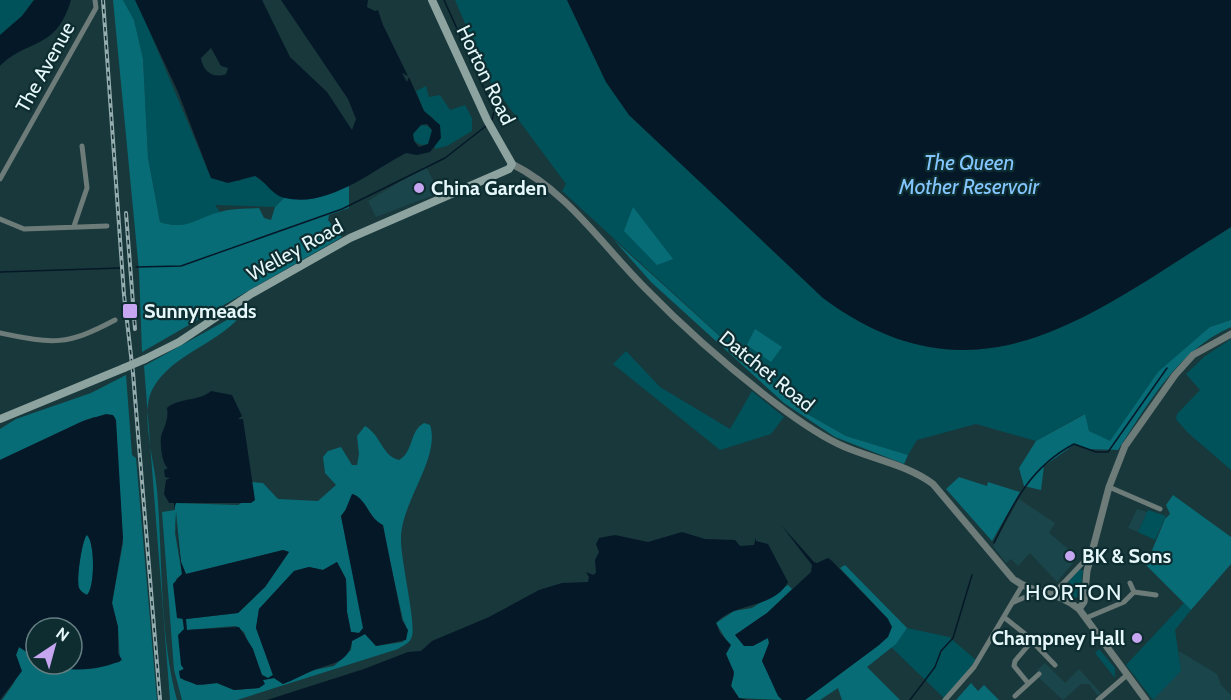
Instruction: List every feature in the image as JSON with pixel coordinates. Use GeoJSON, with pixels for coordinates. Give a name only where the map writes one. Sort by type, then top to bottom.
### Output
{"type":"FeatureCollection","features":[{"type":"Feature","properties":{"kind":"main road","name":"Horton Road"},"geometry":{"type":"LineString","coordinates":[[432,0],[489,123],[512,164]]}},
{"type":"Feature","properties":{"kind":"main road","name":"Welley Road"},"geometry":{"type":"LineString","coordinates":[[0,419],[146,359],[179,342],[312,257],[423,204],[496,176],[512,164]]}},
{"type":"Feature","properties":{"kind":"street","name":"The Avenue"},"geometry":{"type":"LineString","coordinates":[[0,179],[96,8],[95,0]]}},
{"type":"Feature","properties":{"kind":"street"},"geometry":{"type":"LineString","coordinates":[[74,226],[87,188],[82,146]]}},
{"type":"Feature","properties":{"kind":"street","name":"Datchet Road"},"geometry":{"type":"LineString","coordinates":[[512,164],[530,174],[556,194],[645,288],[775,402],[843,446],[917,475],[933,484],[1000,565],[1022,586],[1054,593],[1078,609],[1146,700]]}},
{"type":"Feature","properties":{"kind":"street"},"geometry":{"type":"LineString","coordinates":[[0,219],[24,229],[107,226]]}},
{"type":"Feature","properties":{"kind":"street"},"geometry":{"type":"LineString","coordinates":[[0,333],[58,342],[84,336],[115,320]]}},
{"type":"Feature","properties":{"kind":"street"},"geometry":{"type":"LineString","coordinates":[[1078,609],[1084,602],[1092,553],[1109,487],[1125,446],[1174,375],[1193,355],[1231,334]]}},
{"type":"Feature","properties":{"kind":"street"},"geometry":{"type":"LineString","coordinates":[[1109,487],[1160,509]]}},
{"type":"Feature","properties":{"kind":"street"},"geometry":{"type":"LineString","coordinates":[[1054,593],[1092,553]]}},
{"type":"Feature","properties":{"kind":"street"},"geometry":{"type":"LineString","coordinates":[[1130,583],[1134,592]]}},
{"type":"Feature","properties":{"kind":"street"},"geometry":{"type":"LineString","coordinates":[[945,700],[974,667],[1022,586]]}},
{"type":"Feature","properties":{"kind":"street"},"geometry":{"type":"LineString","coordinates":[[1014,602],[1037,591]]}},
{"type":"Feature","properties":{"kind":"street"},"geometry":{"type":"LineString","coordinates":[[1134,592],[1156,595]]}},
{"type":"Feature","properties":{"kind":"street"},"geometry":{"type":"LineString","coordinates":[[1086,618],[1124,602],[1134,592]]}},
{"type":"Feature","properties":{"kind":"street"},"geometry":{"type":"LineString","coordinates":[[1005,618],[1055,665]]}},
{"type":"Feature","properties":{"kind":"street"},"geometry":{"type":"LineString","coordinates":[[1028,683],[1014,666],[1015,661],[1032,641]]}},
{"type":"Feature","properties":{"kind":"street"},"geometry":{"type":"LineString","coordinates":[[1015,696],[1039,674]]}},
{"type":"Feature","properties":{"kind":"street"},"geometry":{"type":"LineString","coordinates":[[1098,700],[1127,675]]}},
{"type":"Feature","properties":{"kind":"shaded area"},"geometry":{"type":"Polygon","coordinates":[[[0,0],[34,0],[22,16],[0,35],[0,0]]]}},
{"type":"Feature","properties":{"kind":"shaded area"},"geometry":{"type":"Polygon","coordinates":[[[113,0],[123,0],[134,20],[143,59],[148,158],[160,222],[185,224],[234,209],[259,208],[264,218],[271,220],[275,207],[284,198],[316,198],[349,185],[349,208],[329,215],[328,220],[342,237],[142,352],[139,271],[113,0]]]}},
{"type":"Feature","properties":{"kind":"shaded area"},"geometry":{"type":"Polygon","coordinates":[[[123,0],[135,0],[142,13],[211,178],[239,181],[249,175],[255,176],[284,198],[275,207],[215,205],[220,212],[198,221],[183,225],[160,222],[148,158],[143,59],[134,20],[123,0]]]}},
{"type":"Feature","properties":{"kind":"shaded area"},"geometry":{"type":"Polygon","coordinates":[[[455,0],[567,0],[606,82],[629,115],[823,298],[880,332],[933,348],[985,349],[1034,338],[1083,317],[1132,290],[1231,227],[1231,320],[1210,327],[1110,442],[1089,431],[1084,414],[1036,441],[976,424],[917,440],[908,455],[846,436],[802,411],[562,191],[566,184],[489,80],[455,0]]]}},
{"type":"Feature","properties":{"kind":"shaded area"},"geometry":{"type":"Polygon","coordinates":[[[426,86],[429,97],[440,95],[450,110],[465,105],[472,118],[472,131],[447,146],[435,149],[434,119],[424,111],[416,91],[426,86]]]}},
{"type":"Feature","properties":{"kind":"shaded area"},"geometry":{"type":"Polygon","coordinates":[[[423,125],[430,128],[433,135],[430,142],[423,145],[416,142],[413,135],[416,128],[423,125]]]}},
{"type":"Feature","properties":{"kind":"shaded area"},"geometry":{"type":"Polygon","coordinates":[[[426,166],[439,193],[376,217],[368,201],[426,166]]]}},
{"type":"Feature","properties":{"kind":"shaded area"},"geometry":{"type":"Polygon","coordinates":[[[633,207],[673,259],[657,265],[624,231],[633,207]]]}},
{"type":"Feature","properties":{"kind":"shaded area"},"geometry":{"type":"Polygon","coordinates":[[[614,240],[802,411],[846,436],[908,455],[904,464],[835,437],[784,403],[651,282],[614,240]]]}},
{"type":"Feature","properties":{"kind":"shaded area"},"geometry":{"type":"Polygon","coordinates":[[[245,310],[224,332],[184,357],[161,377],[152,390],[148,411],[144,366],[245,310]]]}},
{"type":"Feature","properties":{"kind":"shaded area"},"geometry":{"type":"Polygon","coordinates":[[[1231,320],[1231,327],[1195,349],[1166,380],[1118,450],[1088,449],[1075,444],[1044,466],[1041,490],[1024,486],[1019,468],[1036,441],[1085,414],[1089,431],[1110,441],[1158,372],[1210,327],[1231,320]]]}},
{"type":"Feature","properties":{"kind":"shaded area"},"geometry":{"type":"Polygon","coordinates":[[[755,329],[782,347],[771,362],[747,345],[755,329]]]}},
{"type":"Feature","properties":{"kind":"shaded area"},"geometry":{"type":"Polygon","coordinates":[[[1231,339],[1231,470],[1187,432],[1176,419],[1177,414],[1200,390],[1186,374],[1205,356],[1231,339]]]}},
{"type":"Feature","properties":{"kind":"shaded area"},"geometry":{"type":"Polygon","coordinates":[[[626,351],[660,387],[730,429],[752,391],[784,417],[771,434],[720,450],[613,364],[626,351]]]}},
{"type":"Feature","properties":{"kind":"shaded area"},"geometry":{"type":"Polygon","coordinates":[[[126,375],[132,455],[136,458],[157,700],[2,700],[18,673],[16,655],[19,647],[24,650],[24,676],[84,676],[84,668],[120,662],[118,627],[112,603],[123,543],[115,417],[94,417],[83,421],[0,460],[0,429],[16,419],[91,393],[126,375]]]}},
{"type":"Feature","properties":{"kind":"shaded area"},"geometry":{"type":"Polygon","coordinates":[[[424,423],[430,425],[432,438],[430,452],[402,526],[403,562],[413,629],[410,640],[398,649],[237,700],[182,700],[174,670],[162,512],[175,510],[175,503],[238,505],[253,496],[252,482],[263,483],[278,499],[318,501],[336,485],[325,473],[323,457],[328,451],[341,447],[352,465],[357,465],[359,454],[357,436],[365,426],[393,458],[399,460],[407,452],[419,427],[424,423]],[[364,503],[346,509],[341,516],[364,628],[359,633],[351,632],[347,612],[346,579],[337,562],[323,570],[309,567],[294,571],[259,609],[256,628],[273,675],[268,678],[262,675],[244,632],[236,626],[186,630],[186,619],[238,613],[265,587],[289,552],[283,550],[186,574],[181,562],[176,511],[175,533],[182,574],[176,579],[184,629],[183,680],[202,685],[217,683],[234,690],[259,688],[263,680],[274,678],[283,684],[314,670],[334,666],[351,650],[352,641],[365,634],[376,646],[403,642],[406,626],[389,557],[375,521],[364,503]]]}},
{"type":"Feature","properties":{"kind":"shaded area"},"geometry":{"type":"Polygon","coordinates":[[[150,445],[157,490],[164,622],[177,700],[170,700],[150,445]]]}},
{"type":"Feature","properties":{"kind":"shaded area"},"geometry":{"type":"Polygon","coordinates":[[[959,477],[987,486],[988,482],[1020,492],[992,541],[946,489],[959,477]]]}},
{"type":"Feature","properties":{"kind":"shaded area"},"geometry":{"type":"Polygon","coordinates":[[[1173,495],[1231,537],[1231,564],[1191,610],[1146,565],[1165,519],[1170,514],[1166,505],[1173,495]]]}},
{"type":"Feature","properties":{"kind":"shaded area"},"geometry":{"type":"Polygon","coordinates":[[[1019,499],[1055,523],[1049,533],[1078,557],[1057,582],[1030,553],[1018,566],[1011,559],[1006,563],[993,546],[1019,499]]]}},
{"type":"Feature","properties":{"kind":"shaded area"},"geometry":{"type":"Polygon","coordinates":[[[1137,509],[1147,512],[1138,532],[1128,528],[1137,509]]]}},
{"type":"Feature","properties":{"kind":"shaded area"},"geometry":{"type":"Polygon","coordinates":[[[1148,510],[1166,516],[1155,540],[1138,532],[1148,510]]]}},
{"type":"Feature","properties":{"kind":"shaded area"},"geometry":{"type":"Polygon","coordinates":[[[87,534],[92,546],[93,565],[92,583],[87,595],[78,584],[81,552],[87,534]]]}},
{"type":"Feature","properties":{"kind":"shaded area"},"geometry":{"type":"Polygon","coordinates":[[[845,565],[907,628],[896,644],[867,667],[900,700],[842,700],[838,688],[820,700],[805,700],[879,645],[888,619],[840,568],[845,565]]]}},
{"type":"Feature","properties":{"kind":"shaded area"},"geometry":{"type":"Polygon","coordinates":[[[1080,569],[1083,571],[1080,596],[1073,599],[1064,594],[1062,589],[1080,569]]]}},
{"type":"Feature","properties":{"kind":"shaded area"},"geometry":{"type":"Polygon","coordinates":[[[788,585],[792,589],[767,613],[735,635],[745,646],[768,638],[769,643],[762,661],[782,700],[739,698],[731,686],[734,675],[726,654],[728,643],[716,623],[734,611],[752,608],[788,585]]]}},
{"type":"Feature","properties":{"kind":"shaded area"},"geometry":{"type":"Polygon","coordinates":[[[1184,603],[1191,610],[1175,630],[1181,671],[1153,700],[1126,665],[1184,603]]]}},
{"type":"Feature","properties":{"kind":"shaded area"},"geometry":{"type":"Polygon","coordinates":[[[907,628],[949,637],[976,660],[945,699],[891,647],[907,628]]]}},
{"type":"Feature","properties":{"kind":"shaded area"},"geometry":{"type":"Polygon","coordinates":[[[1099,649],[1115,668],[1115,678],[1095,653],[1099,649]]]}},
{"type":"Feature","properties":{"kind":"shaded area"},"geometry":{"type":"Polygon","coordinates":[[[1179,651],[1217,674],[1221,685],[1231,695],[1231,700],[1153,700],[1180,671],[1179,651]]]}},
{"type":"Feature","properties":{"kind":"shaded area"},"geometry":{"type":"Polygon","coordinates":[[[1045,663],[1065,683],[1079,669],[1101,693],[1098,696],[1089,684],[1081,684],[1063,700],[1039,678],[1042,675],[1037,670],[1045,663]]]}},
{"type":"Feature","properties":{"kind":"shaded area"},"geometry":{"type":"Polygon","coordinates":[[[971,683],[978,691],[984,685],[999,700],[956,700],[971,683]]]}},
{"type":"Feature","properties":{"kind":"water"},"geometry":{"type":"Polygon","coordinates":[[[34,0],[71,0],[58,28],[40,42],[10,57],[0,66],[0,35],[22,16],[34,0]]]}},
{"type":"Feature","properties":{"kind":"water"},"geometry":{"type":"Polygon","coordinates":[[[135,0],[262,0],[290,57],[327,92],[352,130],[356,119],[348,99],[281,0],[368,0],[367,7],[378,10],[408,76],[402,73],[407,82],[409,77],[424,111],[440,125],[441,138],[430,152],[417,155],[406,153],[333,193],[301,200],[285,198],[276,194],[255,176],[228,183],[211,178],[178,92],[135,0]],[[211,48],[201,58],[204,67],[213,75],[226,74],[228,68],[221,66],[211,48]],[[427,124],[421,125],[413,134],[414,141],[419,147],[428,144],[432,130],[427,124]]]}},
{"type":"Feature","properties":{"kind":"water","name":"The Queen Mother Reservoir"},"geometry":{"type":"Polygon","coordinates":[[[567,0],[1231,0],[1231,227],[1132,290],[1083,317],[1034,338],[985,349],[933,348],[880,332],[823,298],[629,115],[606,82],[567,0]]]}},
{"type":"Feature","properties":{"kind":"water"},"geometry":{"type":"Polygon","coordinates":[[[211,391],[232,395],[242,416],[238,419],[243,419],[255,500],[251,503],[176,503],[174,509],[174,503],[169,503],[164,494],[166,480],[170,478],[165,477],[164,470],[168,468],[163,459],[161,445],[161,437],[167,420],[167,408],[211,391]]]}},
{"type":"Feature","properties":{"kind":"water"},"geometry":{"type":"Polygon","coordinates":[[[106,414],[113,415],[116,420],[123,538],[112,603],[118,627],[118,653],[122,660],[106,666],[84,669],[84,616],[24,616],[24,650],[19,647],[16,655],[22,671],[0,700],[0,460],[83,421],[106,414]],[[87,535],[81,552],[78,577],[79,588],[87,595],[93,575],[92,547],[87,535]]]}},
{"type":"Feature","properties":{"kind":"water"},"geometry":{"type":"Polygon","coordinates":[[[352,494],[361,499],[374,518],[383,525],[402,620],[408,630],[406,640],[376,646],[365,634],[352,641],[347,654],[339,661],[283,684],[274,678],[263,680],[265,684],[259,688],[234,690],[217,683],[197,685],[180,678],[179,671],[184,669],[181,665],[178,635],[184,629],[183,619],[177,618],[173,584],[182,574],[174,511],[181,562],[186,574],[283,550],[289,552],[265,587],[238,613],[186,619],[187,630],[239,627],[253,649],[262,675],[268,678],[273,675],[256,628],[259,609],[294,571],[309,567],[323,570],[337,562],[346,579],[347,612],[351,632],[359,633],[363,628],[341,516],[352,494]]]}},
{"type":"Feature","properties":{"kind":"water"},"geometry":{"type":"Polygon","coordinates":[[[781,525],[814,562],[828,558],[831,560],[888,619],[892,627],[888,637],[879,645],[805,700],[782,700],[778,696],[762,661],[769,643],[768,638],[753,646],[744,646],[735,635],[767,613],[811,572],[812,565],[781,525]]]}},
{"type":"Feature","properties":{"kind":"water"},"geometry":{"type":"Polygon","coordinates":[[[682,532],[705,539],[735,540],[740,546],[754,545],[756,537],[756,541],[768,544],[788,582],[782,591],[773,597],[724,616],[716,623],[720,633],[731,645],[726,654],[734,672],[731,686],[739,698],[747,700],[267,700],[364,669],[408,652],[421,651],[432,641],[489,617],[539,590],[562,583],[588,582],[589,577],[586,572],[593,575],[596,573],[595,560],[599,552],[596,544],[599,538],[615,535],[648,542],[682,532]]]}},
{"type":"Feature","properties":{"kind":"waterway"},"geometry":{"type":"LineString","coordinates":[[444,0],[494,111],[492,120]]}},
{"type":"Feature","properties":{"kind":"waterway"},"geometry":{"type":"LineString","coordinates":[[136,267],[181,266],[342,209],[445,158],[486,126]]}},
{"type":"Feature","properties":{"kind":"waterway"},"geometry":{"type":"LineString","coordinates":[[0,272],[120,268]]}},
{"type":"Feature","properties":{"kind":"waterway"},"geometry":{"type":"LineString","coordinates":[[994,543],[1017,499],[1036,474],[1059,453],[1074,444],[1096,452],[1108,452],[1167,368]]}},
{"type":"Feature","properties":{"kind":"waterway"},"geometry":{"type":"LineString","coordinates":[[910,700],[935,667],[941,651],[953,638],[972,575]]}},
{"type":"Feature","properties":{"kind":"railway"},"geometry":{"type":"LineString","coordinates":[[103,0],[124,295],[133,373],[160,700]]}},
{"type":"Feature","properties":{"kind":"railway"},"geometry":{"type":"LineString","coordinates":[[126,213],[135,329]]}},
{"type":"Feature","properties":{"kind":"place","name":"China Garden"},"geometry":{"type":"Point","coordinates":[419,188]}},
{"type":"Feature","properties":{"kind":"place","name":"Sunnymeads"},"geometry":{"type":"Point","coordinates":[130,311]}},
{"type":"Feature","properties":{"kind":"place","name":"BK & Sons"},"geometry":{"type":"Point","coordinates":[1070,556]}},
{"type":"Feature","properties":{"kind":"place","name":"Champney Hall"},"geometry":{"type":"Point","coordinates":[1137,638]}},
{"type":"Feature","properties":{"kind":"district","name":"HORTON"},"geometry":{"type":"Point","coordinates":[1074,592]}}]}
